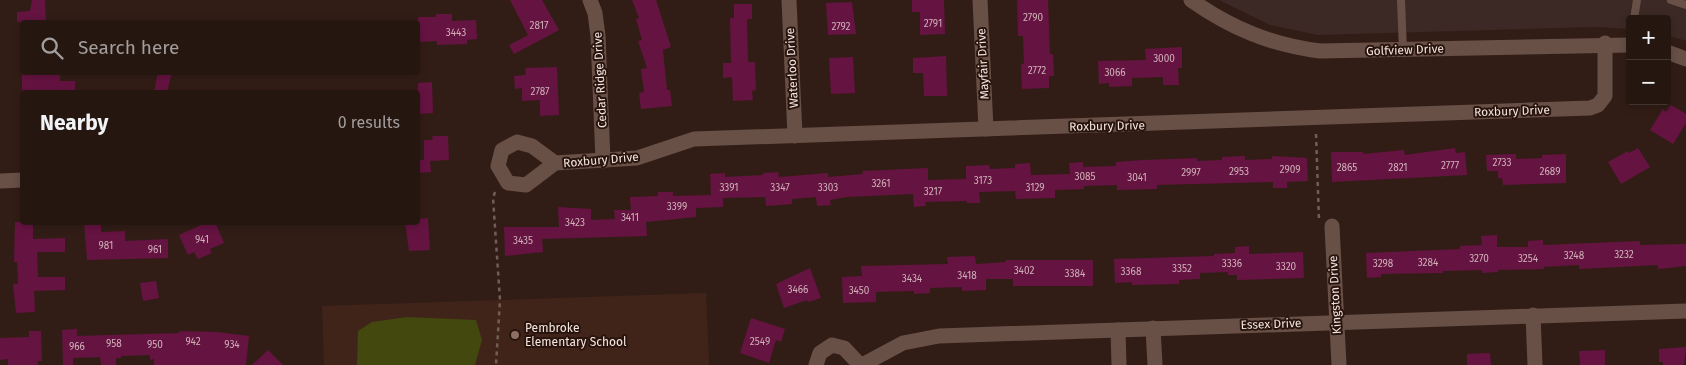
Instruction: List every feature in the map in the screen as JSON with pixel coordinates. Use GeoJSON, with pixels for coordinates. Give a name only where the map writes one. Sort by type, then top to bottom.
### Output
{"type":"FeatureCollection","features":[{"type":"Feature","properties":{"kind":"street","name":"Cedar Ridge Drive"},"geometry":{"type":"LineString","coordinates":[[590,0],[595,13],[598,36],[603,161]]}},
{"type":"Feature","properties":{"kind":"street","name":"Waterloo Drive"},"geometry":{"type":"LineString","coordinates":[[788,0],[795,136]]}},
{"type":"Feature","properties":{"kind":"street","name":"Mayfair Drive"},"geometry":{"type":"LineString","coordinates":[[980,0],[986,128]]}},
{"type":"Feature","properties":{"kind":"street","name":"Golfview Drive"},"geometry":{"type":"LineString","coordinates":[[1191,0],[1224,22],[1246,32],[1282,45],[1320,51],[1626,44]]}},
{"type":"Feature","properties":{"kind":"street","name":"Roxbury Drive"},"geometry":{"type":"LineString","coordinates":[[555,163],[603,161],[645,156],[684,140],[694,139],[1590,108],[1598,105],[1605,96],[1605,44]]}},
{"type":"Feature","properties":{"kind":"street"},"geometry":{"type":"LineString","coordinates":[[1671,53],[1686,59]]}},
{"type":"Feature","properties":{"kind":"street"},"geometry":{"type":"LineString","coordinates":[[0,181],[20,180]]}},
{"type":"Feature","properties":{"kind":"street","name":"Kingston Drive"},"geometry":{"type":"LineString","coordinates":[[1332,226],[1338,365]]}},
{"type":"Feature","properties":{"kind":"street","name":"Essex Drive"},"geometry":{"type":"LineString","coordinates":[[861,365],[903,343],[925,337],[1686,311]]}},
{"type":"Feature","properties":{"kind":"street"},"geometry":{"type":"LineString","coordinates":[[1533,315],[1535,365]]}},
{"type":"Feature","properties":{"kind":"street"},"geometry":{"type":"LineString","coordinates":[[1153,328],[1155,365]]}},
{"type":"Feature","properties":{"kind":"street"},"geometry":{"type":"LineString","coordinates":[[1118,330],[1119,365]]}},
{"type":"Feature","properties":{"kind":"street"},"geometry":{"type":"LineString","coordinates":[[816,365],[820,353],[832,345],[844,348],[861,365]]}},
{"type":"Feature","properties":{"kind":"lane"},"geometry":{"type":"LineString","coordinates":[[1401,0],[1403,50]]}},
{"type":"Feature","properties":{"kind":"lane"},"geometry":{"type":"LineString","coordinates":[[1635,15],[1637,0]]}},
{"type":"Feature","properties":{"kind":"lane"},"geometry":{"type":"LineString","coordinates":[[1671,0],[1686,5]]}},
{"type":"Feature","properties":{"kind":"path"},"geometry":{"type":"LineString","coordinates":[[1316,134],[1319,219],[1316,227]]}},
{"type":"Feature","properties":{"kind":"path"},"geometry":{"type":"LineString","coordinates":[[495,192],[493,198],[500,300],[496,365]]}},
{"type":"Feature","properties":{"kind":"shaded area"},"geometry":{"type":"Polygon","coordinates":[[[1219,0],[1686,0],[1686,41],[1671,36],[1671,15],[1626,15],[1626,29],[1597,27],[1318,35],[1270,25],[1219,0]]]}},
{"type":"Feature","properties":{"kind":"shaded area","name":"Pembroke Elementary School"},"geometry":{"type":"Polygon","coordinates":[[[706,293],[709,365],[324,365],[322,306],[706,293]]]}},
{"type":"Feature","properties":{"kind":"green space"},"geometry":{"type":"Polygon","coordinates":[[[407,317],[476,320],[482,340],[475,365],[357,365],[358,331],[372,322],[407,317]]]}},
{"type":"Feature","properties":{"kind":"building"},"geometry":{"type":"Polygon","coordinates":[[[32,0],[45,0],[46,20],[20,20],[20,22],[17,22],[17,12],[30,11],[32,0]]]}},
{"type":"Feature","properties":{"kind":"building"},"geometry":{"type":"Polygon","coordinates":[[[510,0],[542,0],[559,30],[514,54],[509,45],[528,35],[510,0]]]}},
{"type":"Feature","properties":{"kind":"building"},"geometry":{"type":"Polygon","coordinates":[[[632,0],[656,0],[671,47],[663,50],[667,90],[670,90],[672,106],[641,109],[639,93],[644,92],[641,69],[647,68],[638,41],[642,40],[636,19],[639,18],[632,0]]]}},
{"type":"Feature","properties":{"kind":"building"},"geometry":{"type":"Polygon","coordinates":[[[912,0],[944,0],[945,34],[920,35],[920,12],[912,12],[912,0]]]}},
{"type":"Feature","properties":{"kind":"building"},"geometry":{"type":"Polygon","coordinates":[[[1017,0],[1048,0],[1050,54],[1053,54],[1054,76],[1049,76],[1049,88],[1022,89],[1021,64],[1024,64],[1023,36],[1018,36],[1017,0]]]}},
{"type":"Feature","properties":{"kind":"building"},"geometry":{"type":"Polygon","coordinates":[[[852,2],[856,34],[828,35],[826,3],[852,2]]]}},
{"type":"Feature","properties":{"kind":"building"},"geometry":{"type":"Polygon","coordinates":[[[734,4],[752,4],[752,19],[747,19],[748,62],[755,62],[756,90],[752,91],[753,100],[733,101],[732,77],[723,78],[723,63],[731,63],[730,18],[734,18],[734,4]]]}},
{"type":"Feature","properties":{"kind":"building"},"geometry":{"type":"Polygon","coordinates":[[[436,14],[452,14],[452,21],[476,20],[477,39],[467,40],[467,44],[437,45],[437,41],[420,42],[420,20],[418,20],[418,17],[436,17],[436,14]]]}},
{"type":"Feature","properties":{"kind":"building"},"geometry":{"type":"Polygon","coordinates":[[[1182,47],[1182,68],[1178,68],[1179,85],[1163,85],[1163,77],[1132,78],[1132,86],[1109,87],[1109,83],[1099,84],[1098,61],[1146,60],[1145,49],[1182,47]]]}},
{"type":"Feature","properties":{"kind":"building"},"geometry":{"type":"Polygon","coordinates":[[[946,56],[947,96],[924,96],[923,73],[913,73],[913,58],[946,56]]]}},
{"type":"Feature","properties":{"kind":"building"},"geometry":{"type":"Polygon","coordinates":[[[853,57],[855,93],[831,94],[829,58],[853,57]]]}},
{"type":"Feature","properties":{"kind":"building"},"geometry":{"type":"Polygon","coordinates":[[[557,67],[559,115],[540,116],[540,100],[522,101],[522,88],[515,89],[514,76],[526,75],[525,68],[557,67]]]}},
{"type":"Feature","properties":{"kind":"building"},"geometry":{"type":"Polygon","coordinates":[[[22,75],[60,75],[60,81],[75,81],[75,90],[22,90],[22,75]]]}},
{"type":"Feature","properties":{"kind":"building"},"geometry":{"type":"Polygon","coordinates":[[[157,75],[171,75],[168,90],[154,90],[157,75]]]}},
{"type":"Feature","properties":{"kind":"building"},"geometry":{"type":"Polygon","coordinates":[[[432,82],[433,113],[420,114],[420,90],[418,90],[418,83],[432,82]]]}},
{"type":"Feature","properties":{"kind":"building"},"geometry":{"type":"Polygon","coordinates":[[[1671,105],[1686,114],[1686,123],[1673,144],[1650,130],[1663,109],[1666,112],[1671,105]]]}},
{"type":"Feature","properties":{"kind":"building"},"geometry":{"type":"Polygon","coordinates":[[[432,136],[448,136],[449,160],[430,161],[431,172],[420,173],[420,160],[424,160],[424,140],[433,140],[432,136]]]}},
{"type":"Feature","properties":{"kind":"building"},"geometry":{"type":"Polygon","coordinates":[[[1455,148],[1456,153],[1465,152],[1467,175],[1332,182],[1331,152],[1363,152],[1363,154],[1404,150],[1405,155],[1455,148]]]}},
{"type":"Feature","properties":{"kind":"building"},"geometry":{"type":"Polygon","coordinates":[[[1638,148],[1650,167],[1621,184],[1608,162],[1628,151],[1629,153],[1638,148]]]}},
{"type":"Feature","properties":{"kind":"building"},"geometry":{"type":"Polygon","coordinates":[[[1516,154],[1516,159],[1542,158],[1542,155],[1566,154],[1566,183],[1503,185],[1502,178],[1498,178],[1498,171],[1487,171],[1486,155],[1516,154]]]}},
{"type":"Feature","properties":{"kind":"building"},"geometry":{"type":"Polygon","coordinates":[[[1245,156],[1245,160],[1272,159],[1272,156],[1307,158],[1308,181],[1287,182],[1287,188],[1273,188],[1273,182],[1157,185],[1157,189],[1117,190],[1117,185],[1084,186],[1084,189],[1055,190],[1055,198],[1016,199],[1015,191],[979,192],[980,203],[967,203],[967,201],[925,202],[926,206],[914,207],[913,194],[847,197],[830,200],[831,205],[817,206],[816,197],[792,199],[792,204],[766,206],[765,197],[723,198],[723,207],[696,208],[696,217],[646,222],[647,236],[542,239],[543,252],[505,256],[504,227],[559,227],[558,207],[591,209],[591,220],[615,219],[614,210],[631,210],[630,197],[658,196],[658,192],[673,192],[673,196],[711,195],[710,174],[725,173],[725,177],[763,175],[763,173],[778,172],[779,177],[828,173],[828,177],[863,174],[862,171],[928,168],[928,180],[966,179],[966,166],[989,165],[990,169],[1015,168],[1015,164],[1030,163],[1031,175],[1070,174],[1069,163],[1083,162],[1083,167],[1116,166],[1116,162],[1197,158],[1197,161],[1222,160],[1222,157],[1245,156]]]}},
{"type":"Feature","properties":{"kind":"building"},"geometry":{"type":"Polygon","coordinates":[[[428,218],[430,250],[409,251],[405,225],[420,225],[420,219],[428,218]]]}},
{"type":"Feature","properties":{"kind":"building"},"geometry":{"type":"Polygon","coordinates":[[[15,222],[20,222],[20,225],[33,225],[33,239],[65,238],[65,252],[37,252],[38,277],[65,277],[65,290],[34,291],[35,312],[16,313],[13,284],[18,284],[17,262],[14,262],[15,222]]]}},
{"type":"Feature","properties":{"kind":"building"},"geometry":{"type":"Polygon","coordinates":[[[84,225],[101,225],[101,232],[125,231],[125,241],[168,239],[168,258],[87,260],[84,225]]]}},
{"type":"Feature","properties":{"kind":"building"},"geometry":{"type":"Polygon","coordinates":[[[201,225],[216,225],[224,243],[210,249],[212,253],[198,259],[194,252],[188,255],[179,235],[201,225]]]}},
{"type":"Feature","properties":{"kind":"building"},"geometry":{"type":"Polygon","coordinates":[[[1497,235],[1497,247],[1528,247],[1528,241],[1543,240],[1543,245],[1640,241],[1640,245],[1686,244],[1686,266],[1658,269],[1658,265],[1579,269],[1579,265],[1544,267],[1544,269],[1498,270],[1498,272],[1482,273],[1482,270],[1381,274],[1381,277],[1367,278],[1366,253],[1460,249],[1460,246],[1482,245],[1481,236],[1497,235]]]}},
{"type":"Feature","properties":{"kind":"building"},"geometry":{"type":"Polygon","coordinates":[[[1249,246],[1249,254],[1303,252],[1304,278],[1237,280],[1237,275],[1228,275],[1228,272],[1200,273],[1200,279],[1179,280],[1179,284],[1132,285],[1132,282],[1115,283],[1114,259],[1214,256],[1214,254],[1235,253],[1235,247],[1249,246]]]}},
{"type":"Feature","properties":{"kind":"building"},"geometry":{"type":"Polygon","coordinates":[[[975,256],[976,264],[1006,262],[1006,260],[1093,260],[1093,286],[1013,286],[1013,279],[986,279],[986,290],[962,291],[962,287],[930,288],[930,293],[914,294],[914,291],[876,292],[876,302],[843,303],[842,277],[862,276],[861,266],[948,264],[947,257],[975,256]]]}},
{"type":"Feature","properties":{"kind":"building"},"geometry":{"type":"Polygon","coordinates":[[[810,268],[821,298],[808,302],[807,300],[784,308],[776,284],[810,268]]]}},
{"type":"Feature","properties":{"kind":"building"},"geometry":{"type":"Polygon","coordinates":[[[156,281],[159,298],[143,301],[140,283],[156,281]]]}},
{"type":"Feature","properties":{"kind":"building"},"geometry":{"type":"Polygon","coordinates":[[[751,318],[785,329],[781,342],[776,340],[769,363],[740,353],[751,318]]]}},
{"type":"Feature","properties":{"kind":"building"},"geometry":{"type":"Polygon","coordinates":[[[77,329],[77,336],[179,333],[179,331],[217,332],[249,336],[246,365],[154,365],[154,359],[150,360],[150,355],[121,356],[121,358],[116,358],[116,365],[101,365],[100,357],[73,358],[73,365],[63,365],[62,330],[77,329]]]}},
{"type":"Feature","properties":{"kind":"building"},"geometry":{"type":"Polygon","coordinates":[[[29,331],[41,331],[42,361],[38,361],[38,365],[8,365],[8,359],[0,360],[0,338],[29,337],[29,331]]]}},
{"type":"Feature","properties":{"kind":"building"},"geometry":{"type":"Polygon","coordinates":[[[1686,347],[1684,365],[1663,365],[1663,362],[1659,362],[1659,349],[1686,347]]]}},
{"type":"Feature","properties":{"kind":"building"},"geometry":{"type":"Polygon","coordinates":[[[268,350],[283,365],[252,365],[268,350]]]}},
{"type":"Feature","properties":{"kind":"building"},"geometry":{"type":"Polygon","coordinates":[[[1605,350],[1605,365],[1580,365],[1579,351],[1605,350]]]}},
{"type":"Feature","properties":{"kind":"building"},"geometry":{"type":"Polygon","coordinates":[[[1490,353],[1491,365],[1467,365],[1467,354],[1490,353]]]}},
{"type":"Feature","properties":{"kind":"place","name":"Pembroke Elementary School"},"geometry":{"type":"Point","coordinates":[515,335]}}]}
